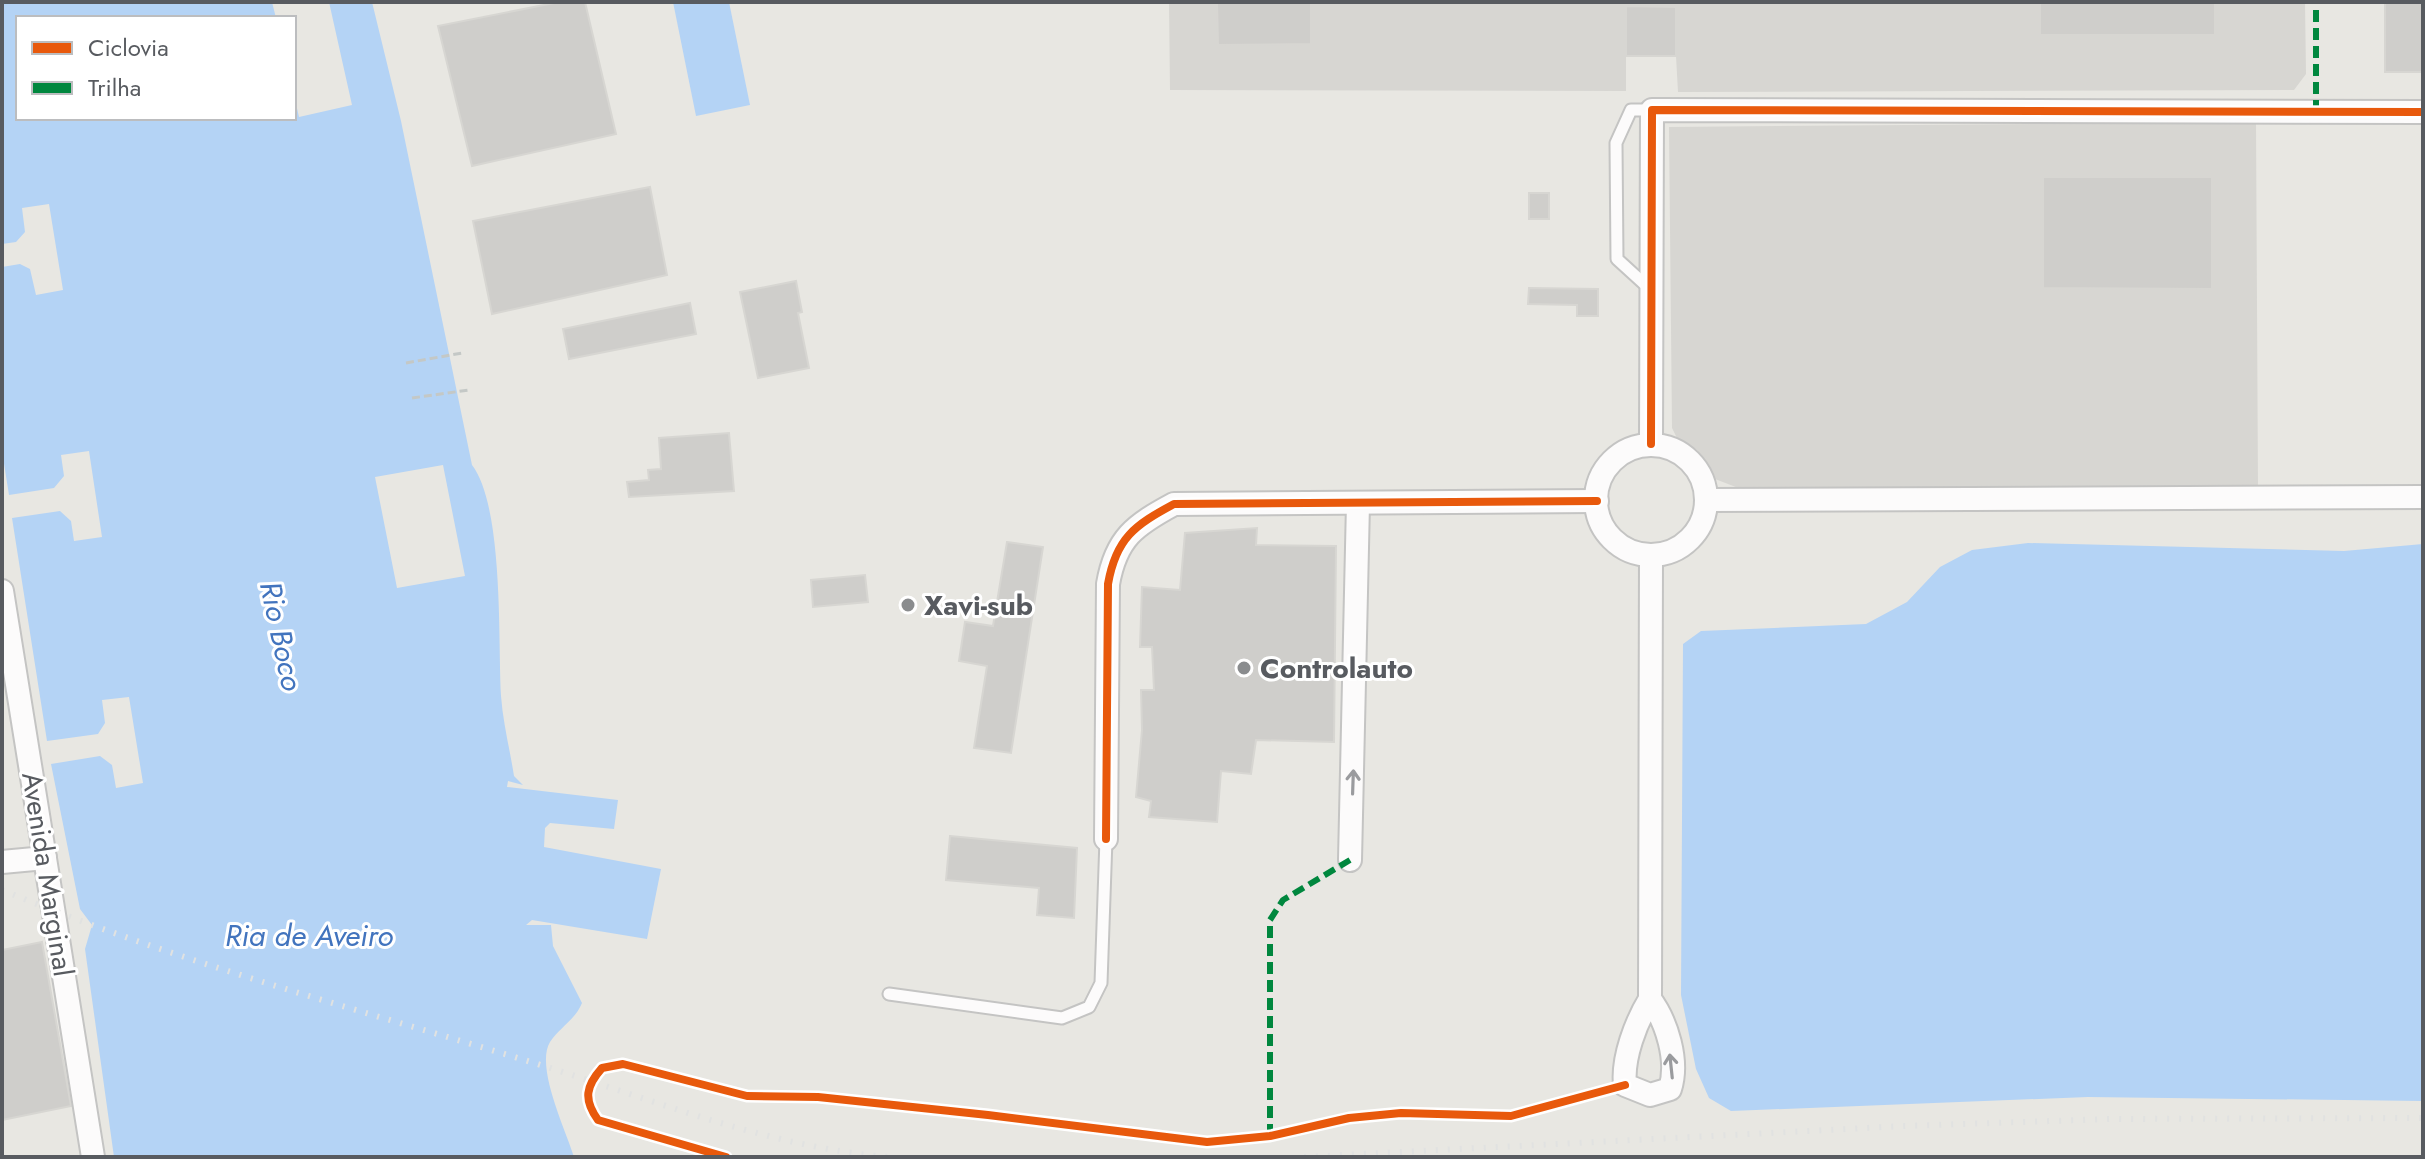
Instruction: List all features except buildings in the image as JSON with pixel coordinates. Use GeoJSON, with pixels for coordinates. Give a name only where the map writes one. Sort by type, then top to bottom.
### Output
{"type":"FeatureCollection","features":[{"type":"Feature","properties":{"kind":"street"},"geometry":{"type":"LineString","coordinates":[[1651,444],[1652,110],[2423,112]]}},
{"type":"Feature","properties":{"kind":"street"},"geometry":{"type":"LineString","coordinates":[[1651,444],[1676,450],[1695,466],[1706,488],[1706,500],[1706,513],[1695,535],[1675,551],[1651,556],[1626,550],[1607,535],[1596,512],[1597,487],[1607,465],[1627,450],[1651,444]]}},
{"type":"Feature","properties":{"kind":"street"},"geometry":{"type":"LineString","coordinates":[[1706,500],[2423,497]]}},
{"type":"Feature","properties":{"kind":"street"},"geometry":{"type":"LineString","coordinates":[[1106,839],[1108,584],[1113,554],[1140,522],[1174,504],[1597,501]]}},
{"type":"Feature","properties":{"kind":"street"},"geometry":{"type":"LineString","coordinates":[[1350,860],[1358,503]]}},
{"type":"Feature","properties":{"kind":"street"},"geometry":{"type":"LineString","coordinates":[[1650,999],[1651,556]]}},
{"type":"Feature","properties":{"kind":"street","name":"Avenida Marginal"},"geometry":{"type":"LineString","coordinates":[[2,591],[93,1157]]}},
{"type":"Feature","properties":{"kind":"street"},"geometry":{"type":"LineString","coordinates":[[3,862],[45,858]]}},
{"type":"Feature","properties":{"kind":"lane"},"geometry":{"type":"LineString","coordinates":[[1652,110],[1631,110],[1616,143],[1617,259],[1652,290]]}},
{"type":"Feature","properties":{"kind":"lane"},"geometry":{"type":"LineString","coordinates":[[889,994],[1062,1018],[1089,1007],[1101,983],[1106,839]]}},
{"type":"Feature","properties":{"kind":"path"},"geometry":{"type":"LineString","coordinates":[[406,363],[462,353]]}},
{"type":"Feature","properties":{"kind":"path"},"geometry":{"type":"LineString","coordinates":[[412,398],[469,390]]}},
{"type":"Feature","properties":{"kind":"shaded area"},"geometry":{"type":"Polygon","coordinates":[[[1169,2],[2305,2],[2306,74],[2294,90],[1678,92],[1676,56],[1626,56],[1626,91],[1170,90],[1169,2]]]}},
{"type":"Feature","properties":{"kind":"shaded area"},"geometry":{"type":"Polygon","coordinates":[[[2256,122],[2258,487],[1741,489],[1715,479],[1697,450],[1677,438],[1672,428],[1669,127],[2256,122]]]}},
{"type":"Feature","properties":{"kind":"water","name":"Ria de Aveiro"},"geometry":{"type":"Polygon","coordinates":[[[2,2],[272,2],[276,16],[16,16],[16,120],[296,120],[296,104],[299,117],[352,105],[329,2],[372,2],[401,121],[472,465],[490,511],[497,576],[502,706],[514,776],[523,785],[508,781],[507,787],[618,800],[614,829],[550,823],[545,828],[544,847],[661,869],[647,939],[532,920],[526,925],[551,925],[553,946],[582,1003],[550,1042],[546,1053],[549,1082],[574,1157],[114,1157],[85,949],[92,925],[80,909],[51,764],[100,756],[112,765],[116,788],[143,783],[129,697],[102,700],[105,723],[98,734],[47,741],[12,518],[60,511],[71,521],[74,541],[102,537],[89,451],[61,455],[64,476],[54,488],[9,495],[2,451],[2,267],[20,264],[30,269],[36,295],[63,290],[49,204],[22,208],[25,232],[16,242],[2,244],[2,2]],[[443,465],[375,477],[397,588],[465,576],[443,465]]]}},
{"type":"Feature","properties":{"kind":"water"},"geometry":{"type":"Polygon","coordinates":[[[673,2],[729,2],[750,105],[696,116],[673,2]]]}},
{"type":"Feature","properties":{"kind":"water"},"geometry":{"type":"Polygon","coordinates":[[[2028,543],[2344,551],[2423,544],[2423,1101],[2088,1097],[1731,1111],[1709,1098],[1696,1069],[1681,995],[1683,644],[1701,631],[1866,624],[1907,602],[1940,567],[1972,550],[2028,543]]]}},
{"type":"Feature","properties":{"kind":"railway"},"geometry":{"type":"LineString","coordinates":[[2,890],[198,961],[707,1119],[796,1143],[887,1157]]}},
{"type":"Feature","properties":{"kind":"railway"},"geometry":{"type":"LineString","coordinates":[[1304,1157],[1905,1126],[2110,1119],[2423,1118]]}},
{"type":"Feature","properties":{"kind":"marked path"},"geometry":{"type":"LineString","coordinates":[[2316,2],[2316,112]]}},
{"type":"Feature","properties":{"kind":"marked path"},"geometry":{"type":"LineString","coordinates":[[1270,1136],[1270,920],[1283,900],[1350,860]]}},
{"type":"Feature","properties":{"kind":"cycle path"},"geometry":{"type":"LineString","coordinates":[[1651,444],[1652,110],[2423,112]]}},
{"type":"Feature","properties":{"kind":"cycle path"},"geometry":{"type":"LineString","coordinates":[[1106,839],[1108,584],[1122,544],[1148,519],[1174,504],[1597,501]]}},
{"type":"Feature","properties":{"kind":"cycle path"},"geometry":{"type":"LineString","coordinates":[[726,1157],[598,1120],[588,1099],[593,1081],[602,1068],[623,1064],[747,1096],[818,1097],[1207,1142],[1270,1136],[1349,1118],[1401,1113],[1511,1116],[1625,1085]]}},
{"type":"Feature","properties":{"kind":"place","name":"Xavi-sub"},"geometry":{"type":"Point","coordinates":[908,605]}},
{"type":"Feature","properties":{"kind":"place","name":"Controlauto"},"geometry":{"type":"Point","coordinates":[1244,668]}},
{"type":"Feature","properties":{"kind":"water label","name":"Rio Boco"},"geometry":{"type":"Point","coordinates":[281,636]}}]}
